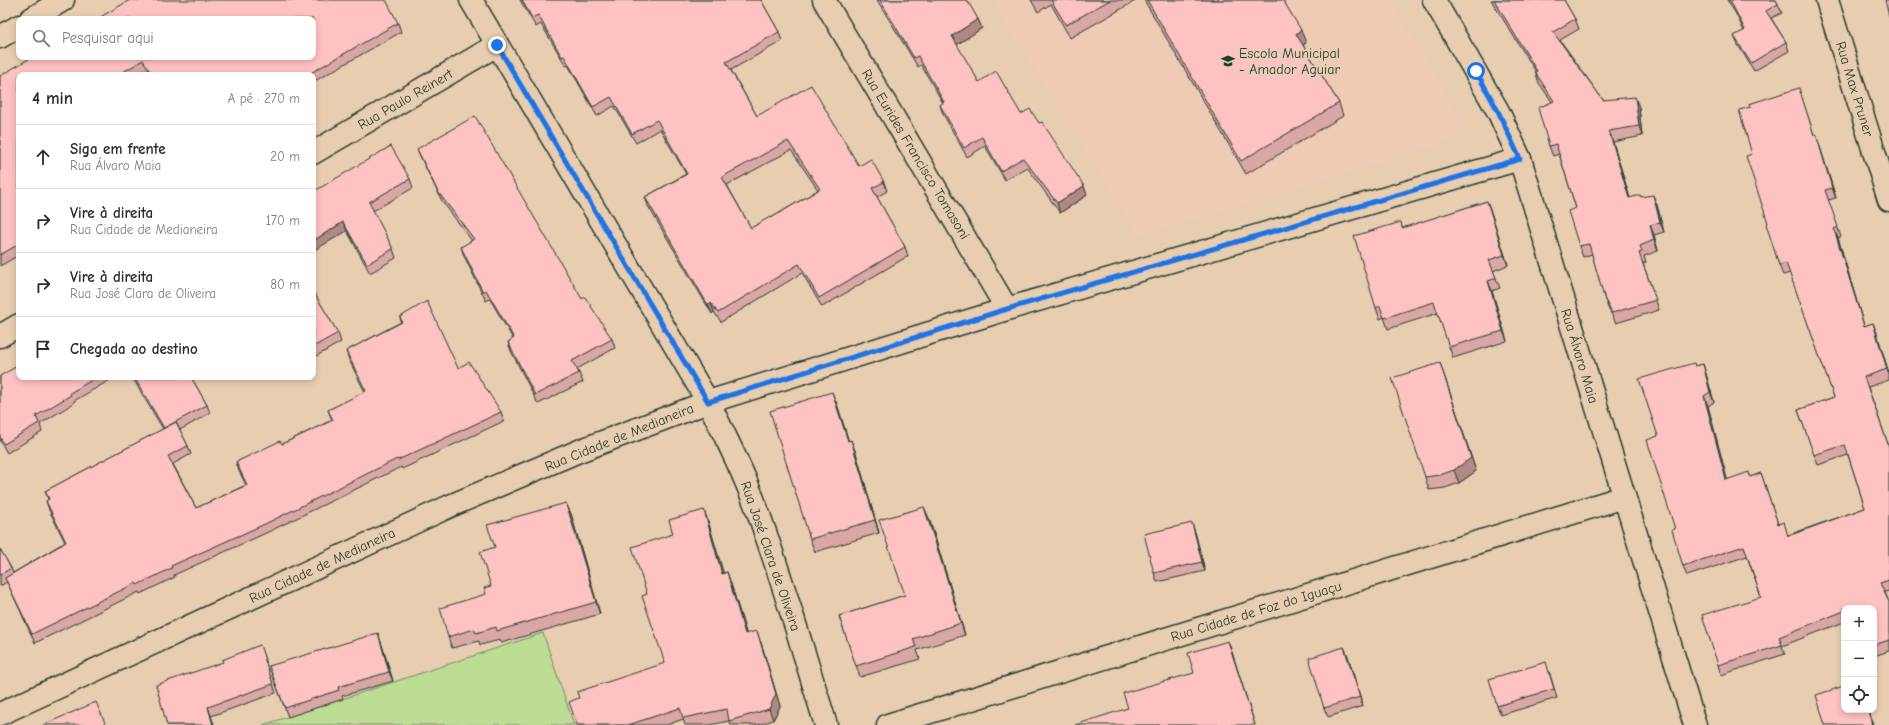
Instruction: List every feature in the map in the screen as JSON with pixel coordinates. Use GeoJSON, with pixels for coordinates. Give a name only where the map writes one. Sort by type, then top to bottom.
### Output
{"type":"FeatureCollection","features":[{"type":"Feature","properties":{"kind":"street"},"geometry":{"type":"LineString","coordinates":[[36,16],[64,0]]}},
{"type":"Feature","properties":{"kind":"street","name":"Rua José Clara de Oliveira"},"geometry":{"type":"LineString","coordinates":[[471,0],[708,402],[748,488],[773,553],[826,725]]}},
{"type":"Feature","properties":{"kind":"street","name":"Rua Eurides Francisco Tomasoni"},"geometry":{"type":"LineString","coordinates":[[824,0],[1007,309]]}},
{"type":"Feature","properties":{"kind":"street","name":"Rua Álvaro Maia"},"geometry":{"type":"LineString","coordinates":[[1434,0],[1498,111],[1520,159],[1695,725]]}},
{"type":"Feature","properties":{"kind":"street","name":"Rua Max Pruner"},"geometry":{"type":"LineString","coordinates":[[1828,0],[1889,200]]}},
{"type":"Feature","properties":{"kind":"street"},"geometry":{"type":"LineString","coordinates":[[0,37],[16,28]]}},
{"type":"Feature","properties":{"kind":"street","name":"Rua Paulo Reinert"},"geometry":{"type":"LineString","coordinates":[[316,151],[497,45]]}},
{"type":"Feature","properties":{"kind":"street","name":"Rua Cidade de Medianeira"},"geometry":{"type":"LineString","coordinates":[[0,714],[450,506],[579,451],[708,402],[1007,309],[1520,159]]}},
{"type":"Feature","properties":{"kind":"street"},"geometry":{"type":"LineString","coordinates":[[0,336],[16,327]]}},
{"type":"Feature","properties":{"kind":"street","name":"Rua Cidade de Foz do Iguaçu"},"geometry":{"type":"LineString","coordinates":[[888,725],[1624,497]]}},
{"type":"Feature","properties":{"kind":"shaded area","name":"Escola Municipal - Amador Aguiar"},"geometry":{"type":"Polygon","coordinates":[[[991,0],[1391,0],[1464,123],[1458,139],[1139,237],[991,0]]]}},
{"type":"Feature","properties":{"kind":"green space"},"geometry":{"type":"Polygon","coordinates":[[[543,633],[574,725],[263,725],[543,633]]]}},
{"type":"Feature","properties":{"kind":"building"},"geometry":{"type":"Polygon","coordinates":[[[130,0],[386,0],[398,23],[312,72],[150,72],[143,60],[316,60],[316,16],[102,16],[130,0]]]}},
{"type":"Feature","properties":{"kind":"building"},"geometry":{"type":"Polygon","coordinates":[[[522,0],[761,0],[779,32],[726,62],[757,116],[811,85],[859,166],[871,159],[884,182],[872,188],[905,247],[819,298],[799,264],[718,313],[711,303],[708,305],[645,197],[687,174],[657,120],[632,134],[611,97],[593,107],[564,56],[562,57],[538,15],[532,18],[522,0]],[[788,141],[722,177],[751,228],[820,189],[788,141]]]}},
{"type":"Feature","properties":{"kind":"building"},"geometry":{"type":"Polygon","coordinates":[[[880,0],[967,0],[978,19],[952,36],[979,82],[996,71],[1021,114],[1030,109],[1039,123],[1042,122],[1084,186],[1057,203],[1023,158],[1001,171],[982,137],[964,148],[940,105],[944,102],[918,56],[914,58],[880,0]]]}},
{"type":"Feature","properties":{"kind":"building"},"geometry":{"type":"Polygon","coordinates":[[[1051,0],[1110,0],[1066,25],[1051,0]]]}},
{"type":"Feature","properties":{"kind":"building"},"geometry":{"type":"Polygon","coordinates":[[[1147,0],[1283,0],[1301,30],[1296,34],[1339,103],[1241,161],[1147,0]]]}},
{"type":"Feature","properties":{"kind":"building"},"geometry":{"type":"Polygon","coordinates":[[[1494,0],[1564,0],[1575,19],[1553,32],[1603,100],[1635,97],[1639,126],[1609,131],[1629,198],[1640,195],[1641,197],[1653,195],[1660,222],[1650,225],[1654,240],[1640,246],[1642,252],[1639,253],[1656,300],[1612,313],[1605,300],[1589,244],[1579,246],[1568,211],[1576,208],[1556,144],[1549,146],[1538,108],[1554,101],[1535,72],[1537,71],[1494,0]]]}},
{"type":"Feature","properties":{"kind":"building"},"geometry":{"type":"Polygon","coordinates":[[[1729,0],[1776,0],[1778,4],[1766,11],[1786,42],[1751,63],[1734,36],[1745,30],[1729,0]]]}},
{"type":"Feature","properties":{"kind":"building"},"geometry":{"type":"Polygon","coordinates":[[[1885,0],[1889,0],[1889,16],[1885,0]]]}},
{"type":"Feature","properties":{"kind":"building"},"geometry":{"type":"Polygon","coordinates":[[[27,60],[143,60],[123,72],[16,72],[16,246],[0,255],[0,76],[27,60]]]}},
{"type":"Feature","properties":{"kind":"building"},"geometry":{"type":"Polygon","coordinates":[[[1799,88],[1814,135],[1816,134],[1832,188],[1825,190],[1838,227],[1834,229],[1864,326],[1873,323],[1887,369],[1864,377],[1889,447],[1889,580],[1880,583],[1889,602],[1889,640],[1877,644],[1877,605],[1841,605],[1841,612],[1779,637],[1782,645],[1718,665],[1702,615],[1761,597],[1744,546],[1683,566],[1672,530],[1675,529],[1647,440],[1658,436],[1639,379],[1694,363],[1695,366],[1703,364],[1710,392],[1704,396],[1726,480],[1749,472],[1750,477],[1761,473],[1778,524],[1784,522],[1788,536],[1865,508],[1845,445],[1814,455],[1798,410],[1834,397],[1786,263],[1779,265],[1766,224],[1768,223],[1746,156],[1752,154],[1739,110],[1751,107],[1749,104],[1799,88]]]}},
{"type":"Feature","properties":{"kind":"building"},"geometry":{"type":"Polygon","coordinates":[[[475,116],[582,299],[585,297],[612,339],[572,361],[579,373],[535,395],[508,342],[514,338],[486,290],[483,292],[461,247],[474,239],[438,192],[417,149],[475,116]]]}},
{"type":"Feature","properties":{"kind":"building"},"geometry":{"type":"Polygon","coordinates":[[[391,146],[410,179],[369,202],[393,249],[367,264],[343,222],[316,239],[316,190],[391,146]]]}},
{"type":"Feature","properties":{"kind":"building"},"geometry":{"type":"Polygon","coordinates":[[[1487,201],[1504,255],[1489,260],[1496,278],[1488,281],[1503,331],[1449,347],[1434,302],[1384,318],[1380,306],[1376,308],[1354,236],[1401,222],[1402,228],[1487,201]]]}},
{"type":"Feature","properties":{"kind":"building"},"geometry":{"type":"Polygon","coordinates":[[[316,296],[338,333],[316,345],[316,296]]]}},
{"type":"Feature","properties":{"kind":"building"},"geometry":{"type":"Polygon","coordinates":[[[427,301],[458,368],[469,362],[501,412],[398,460],[397,459],[265,524],[171,566],[172,568],[137,585],[136,583],[32,634],[5,578],[66,542],[46,501],[49,499],[45,491],[176,422],[188,446],[168,456],[196,508],[247,485],[236,462],[280,441],[282,444],[333,420],[328,410],[366,391],[346,351],[402,322],[400,317],[427,301]]]}},
{"type":"Feature","properties":{"kind":"building"},"geometry":{"type":"Polygon","coordinates":[[[1440,363],[1471,458],[1454,470],[1440,475],[1425,477],[1392,378],[1440,363]]]}},
{"type":"Feature","properties":{"kind":"building"},"geometry":{"type":"Polygon","coordinates":[[[16,367],[16,380],[92,380],[70,393],[71,395],[36,416],[39,423],[4,444],[0,437],[0,376],[16,367]]]}},
{"type":"Feature","properties":{"kind":"building"},"geometry":{"type":"Polygon","coordinates":[[[136,380],[193,380],[207,405],[164,428],[136,380]]]}},
{"type":"Feature","properties":{"kind":"building"},"geometry":{"type":"Polygon","coordinates":[[[832,392],[848,441],[851,440],[875,520],[810,539],[770,411],[832,392]]]}},
{"type":"Feature","properties":{"kind":"building"},"geometry":{"type":"Polygon","coordinates":[[[566,503],[596,602],[497,631],[496,627],[476,633],[474,629],[448,637],[440,608],[486,594],[484,588],[491,586],[480,552],[495,547],[487,525],[566,503]]]}},
{"type":"Feature","properties":{"kind":"building"},"geometry":{"type":"Polygon","coordinates":[[[924,507],[961,623],[913,639],[916,647],[856,666],[839,616],[905,595],[879,520],[924,507]]]}},
{"type":"Feature","properties":{"kind":"building"},"geometry":{"type":"Polygon","coordinates":[[[704,510],[722,574],[727,572],[745,634],[757,631],[776,694],[769,709],[729,721],[727,709],[683,718],[680,708],[628,725],[577,725],[569,702],[579,698],[577,692],[665,663],[642,596],[647,594],[632,547],[673,534],[669,520],[704,510]]]}},
{"type":"Feature","properties":{"kind":"building"},"geometry":{"type":"Polygon","coordinates":[[[1192,523],[1202,562],[1154,573],[1144,534],[1192,523]]]}},
{"type":"Feature","properties":{"kind":"building"},"geometry":{"type":"Polygon","coordinates":[[[0,549],[11,568],[0,575],[0,549]]]}},
{"type":"Feature","properties":{"kind":"building"},"geometry":{"type":"Polygon","coordinates":[[[378,633],[389,672],[338,687],[339,690],[285,708],[269,666],[378,633]]]}},
{"type":"Feature","properties":{"kind":"building"},"geometry":{"type":"Polygon","coordinates":[[[1228,641],[1255,725],[1075,725],[1128,708],[1123,693],[1194,673],[1188,653],[1228,641]]]}},
{"type":"Feature","properties":{"kind":"building"},"geometry":{"type":"Polygon","coordinates":[[[260,645],[273,684],[208,707],[213,725],[167,725],[156,685],[223,662],[222,660],[260,645]]]}},
{"type":"Feature","properties":{"kind":"building"},"geometry":{"type":"Polygon","coordinates":[[[1344,647],[1360,697],[1324,708],[1309,658],[1344,647]]]}},
{"type":"Feature","properties":{"kind":"building"},"geometry":{"type":"Polygon","coordinates":[[[1546,662],[1554,689],[1497,706],[1489,679],[1546,662]]]}},
{"type":"Feature","properties":{"kind":"building"},"geometry":{"type":"Polygon","coordinates":[[[1841,687],[1841,713],[1869,713],[1872,725],[1825,725],[1816,695],[1841,687]]]}},
{"type":"Feature","properties":{"kind":"building"},"geometry":{"type":"Polygon","coordinates":[[[96,702],[106,725],[43,725],[96,702]]]}},
{"type":"Feature","properties":{"kind":"place","name":"Escola Municipal - Amador Aguiar"},"geometry":{"type":"Point","coordinates":[1228,61]}},
{"type":"Feature","properties":{"kind":"route"},"geometry":{"type":"LineString","coordinates":[[497,45],[708,402],[1007,309],[1520,159],[1498,111],[1476,71]]}}]}
